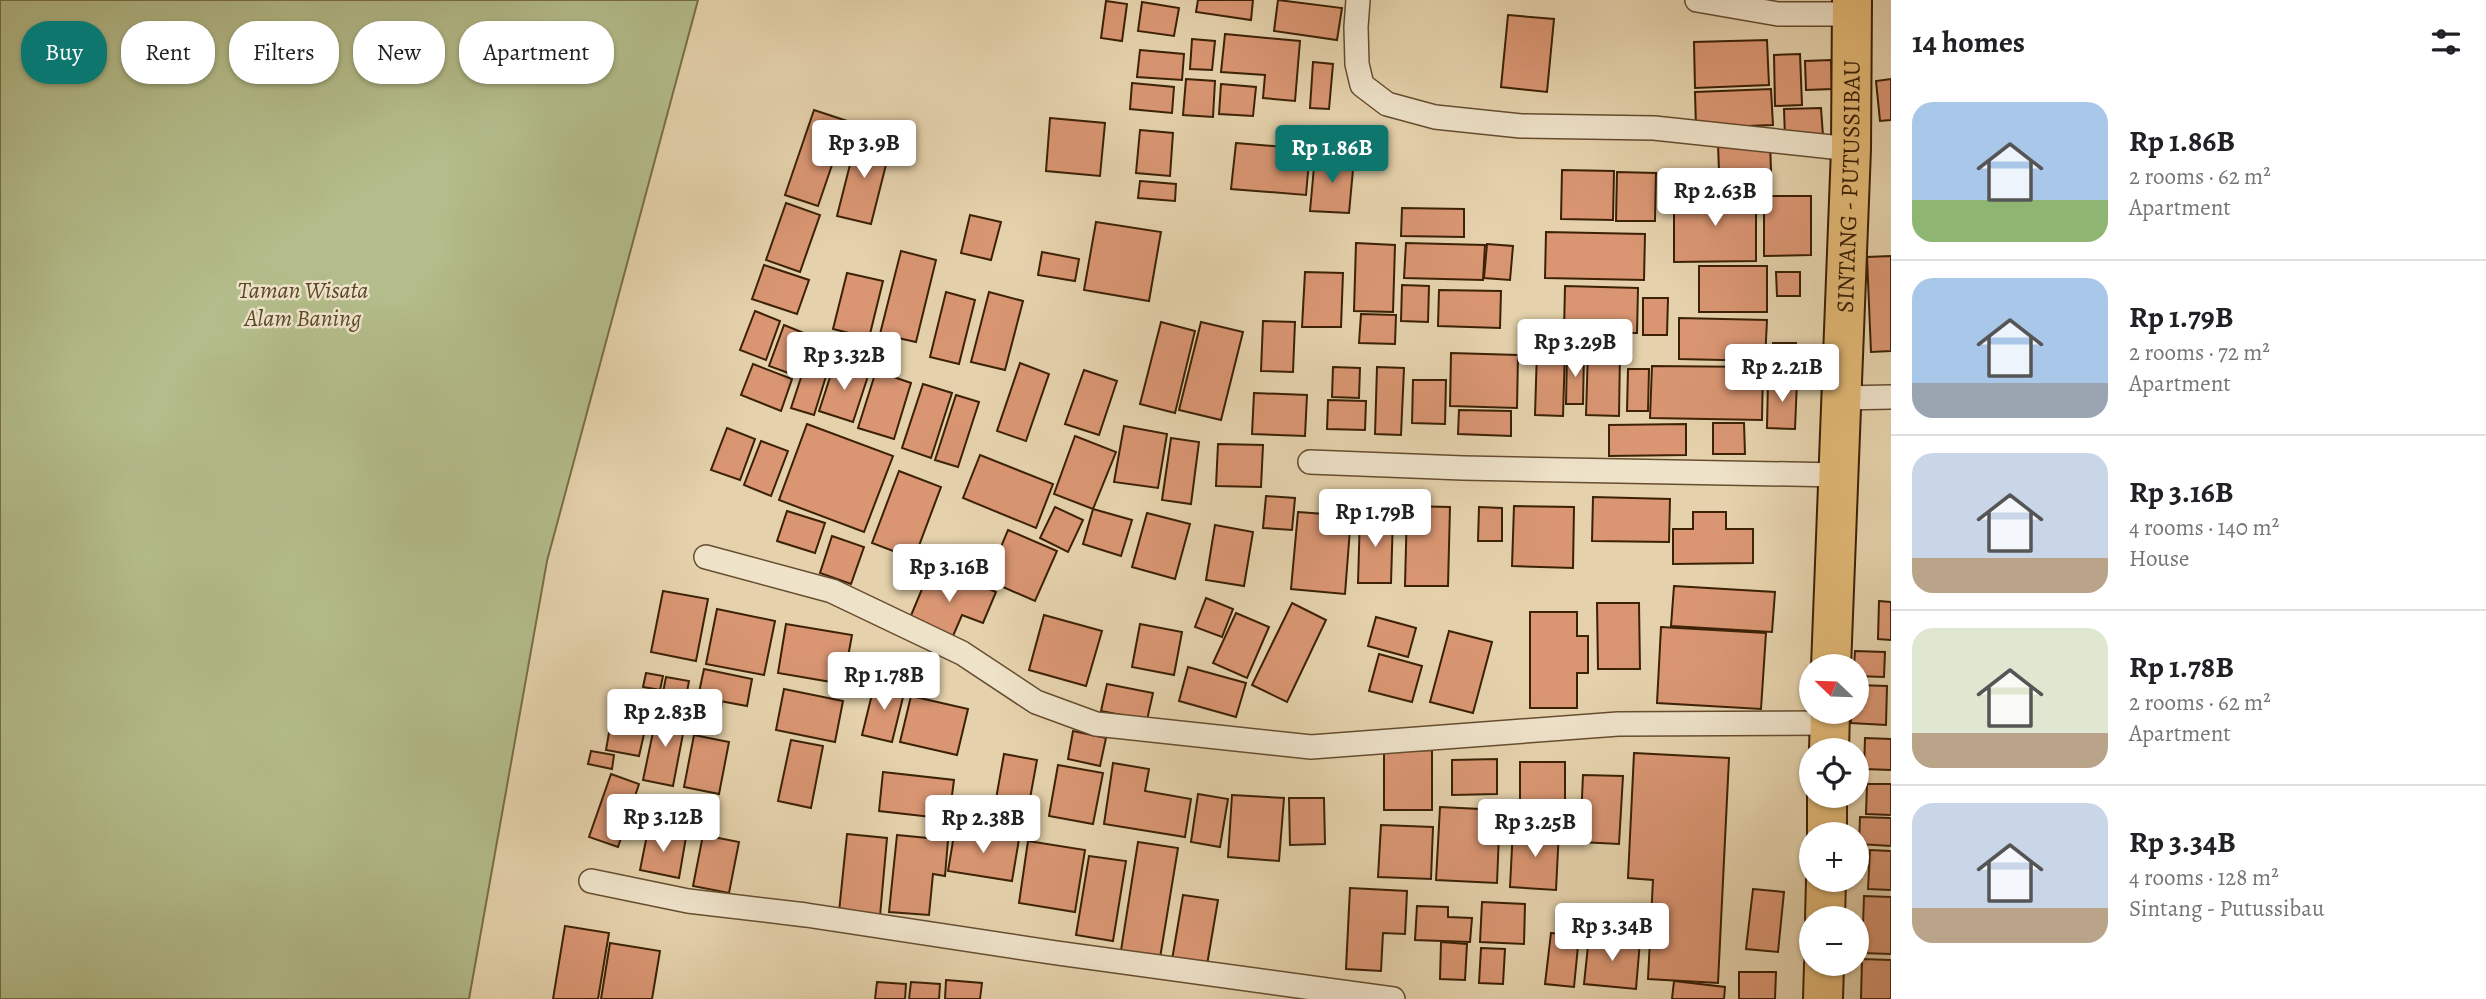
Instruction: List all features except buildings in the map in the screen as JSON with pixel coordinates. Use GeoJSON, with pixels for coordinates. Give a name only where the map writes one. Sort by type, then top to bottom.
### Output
{"type":"FeatureCollection","features":[{"type":"Feature","properties":{"kind":"highway","name":"SINTANG - PUTUSSIBAU"},"geometry":{"type":"LineString","coordinates":[[1832,654],[1851,149],[1851,7]]}},
{"type":"Feature","properties":{"kind":"highway"},"geometry":{"type":"LineString","coordinates":[[1823,999],[1824,976]]}},
{"type":"Feature","properties":{"kind":"street"},"geometry":{"type":"LineString","coordinates":[[1358,0],[1357,64],[1362,85],[1387,104],[1435,117],[1521,126],[1654,128],[1851,149]]}},
{"type":"Feature","properties":{"kind":"street"},"geometry":{"type":"LineString","coordinates":[[1697,0],[1778,14],[1851,7]]}},
{"type":"Feature","properties":{"kind":"street"},"geometry":{"type":"LineString","coordinates":[[1842,398],[1891,397]]}},
{"type":"Feature","properties":{"kind":"street"},"geometry":{"type":"LineString","coordinates":[[1310,462],[1463,468],[1839,475]]}},
{"type":"Feature","properties":{"kind":"street"},"geometry":{"type":"LineString","coordinates":[[706,557],[832,591],[962,653],[1036,702],[1096,724],[1311,747],[1618,724],[1829,729]]}},
{"type":"Feature","properties":{"kind":"street"},"geometry":{"type":"LineString","coordinates":[[592,881],[688,901],[806,915],[1393,999]]}},
{"type":"Feature","properties":{"kind":"green space","name":"Taman Wisata Alam Baning"},"geometry":{"type":"Polygon","coordinates":[[[0,0],[698,0],[547,561],[469,999],[0,999],[0,0]]]}}]}
